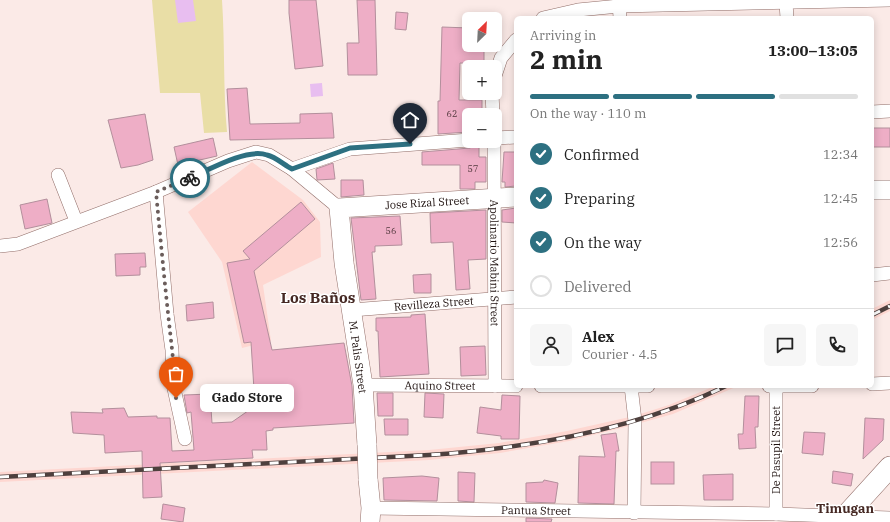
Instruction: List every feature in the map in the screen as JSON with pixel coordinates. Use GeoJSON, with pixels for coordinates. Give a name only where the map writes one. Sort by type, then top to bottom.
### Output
{"type":"FeatureCollection","features":[{"type":"Feature","properties":{"kind":"main road"},"geometry":{"type":"LineString","coordinates":[[874,190],[890,190]]}},
{"type":"Feature","properties":{"kind":"main road","name":"Jose Rizal Street"},"geometry":{"type":"LineString","coordinates":[[339,208],[514,197]]}},
{"type":"Feature","properties":{"kind":"main road","name":"M. Palis Street"},"geometry":{"type":"LineString","coordinates":[[339,208],[344,263],[363,385],[370,515]]}},
{"type":"Feature","properties":{"kind":"main road"},"geometry":{"type":"LineString","coordinates":[[842,519],[890,467]]}},
{"type":"Feature","properties":{"kind":"street"},"geometry":{"type":"LineString","coordinates":[[552,16],[578,10],[619,8],[890,0]]}},
{"type":"Feature","properties":{"kind":"street"},"geometry":{"type":"LineString","coordinates":[[786,2],[787,16]]}},
{"type":"Feature","properties":{"kind":"street"},"geometry":{"type":"LineString","coordinates":[[501,60],[514,43]]}},
{"type":"Feature","properties":{"kind":"street"},"geometry":{"type":"LineString","coordinates":[[874,112],[890,111]]}},
{"type":"Feature","properties":{"kind":"street"},"geometry":{"type":"LineString","coordinates":[[502,138],[514,137]]}},
{"type":"Feature","properties":{"kind":"street"},"geometry":{"type":"LineString","coordinates":[[292,169],[350,148],[462,140]]}},
{"type":"Feature","properties":{"kind":"street","name":"Apolinario Mabini Street"},"geometry":{"type":"LineString","coordinates":[[494,148],[495,386]]}},
{"type":"Feature","properties":{"kind":"street"},"geometry":{"type":"LineString","coordinates":[[0,246],[18,244],[156,192],[228,161],[256,152],[269,155],[292,169],[339,208]]}},
{"type":"Feature","properties":{"kind":"street"},"geometry":{"type":"LineString","coordinates":[[58,176],[76,221]]}},
{"type":"Feature","properties":{"kind":"street"},"geometry":{"type":"LineString","coordinates":[[156,192],[167,314],[172,350],[172,384],[185,439]]}},
{"type":"Feature","properties":{"kind":"street"},"geometry":{"type":"LineString","coordinates":[[874,275],[890,273]]}},
{"type":"Feature","properties":{"kind":"street","name":"Revilleza Street"},"geometry":{"type":"LineString","coordinates":[[352,310],[514,297]]}},
{"type":"Feature","properties":{"kind":"street"},"geometry":{"type":"LineString","coordinates":[[874,384],[890,383]]}},
{"type":"Feature","properties":{"kind":"street","name":"Aquino Street"},"geometry":{"type":"LineString","coordinates":[[363,385],[514,386]]}},
{"type":"Feature","properties":{"kind":"street"},"geometry":{"type":"LineString","coordinates":[[631,388],[634,421],[634,513]]}},
{"type":"Feature","properties":{"kind":"street","name":"De Pasupil Street"},"geometry":{"type":"LineString","coordinates":[[773,388],[776,514]]}},
{"type":"Feature","properties":{"kind":"street","name":"Pantua Street"},"geometry":{"type":"LineString","coordinates":[[370,515],[634,513],[776,514],[842,519],[890,518]]}},
{"type":"Feature","properties":{"kind":"shaded area"},"geometry":{"type":"Polygon","coordinates":[[[152,0],[222,0],[227,132],[204,133],[200,93],[160,93],[152,0]]]}},
{"type":"Feature","properties":{"kind":"shaded area"},"geometry":{"type":"Polygon","coordinates":[[[175,0],[193,0],[196,21],[178,23],[175,0]]]}},
{"type":"Feature","properties":{"kind":"shaded area"},"geometry":{"type":"Polygon","coordinates":[[[322,83],[323,96],[311,97],[310,84],[322,83]]]}},
{"type":"Feature","properties":{"kind":"shaded area"},"geometry":{"type":"Polygon","coordinates":[[[252,162],[303,200],[320,222],[321,257],[263,285],[271,341],[242,348],[222,262],[188,212],[252,162]]]}},
{"type":"Feature","properties":{"kind":"shaded area"},"geometry":{"type":"Polygon","coordinates":[[[890,300],[890,311],[874,319],[874,308],[890,300]]]}},
{"type":"Feature","properties":{"kind":"shaded area"},"geometry":{"type":"Polygon","coordinates":[[[710,388],[733,388],[673,414],[569,441],[500,453],[429,460],[0,482],[0,472],[429,450],[499,443],[567,431],[634,416],[669,405],[710,388]]]}},
{"type":"Feature","properties":{"kind":"building"},"geometry":{"type":"Polygon","coordinates":[[[289,0],[316,0],[323,66],[295,69],[289,0]]]}},
{"type":"Feature","properties":{"kind":"building"},"geometry":{"type":"Polygon","coordinates":[[[357,0],[375,0],[377,75],[348,75],[347,43],[359,43],[357,0]]]}},
{"type":"Feature","properties":{"kind":"building"},"geometry":{"type":"Polygon","coordinates":[[[396,12],[408,13],[406,30],[395,29],[396,12]]]}},
{"type":"Feature","properties":{"kind":"building"},"geometry":{"type":"Polygon","coordinates":[[[442,27],[462,28],[462,52],[484,52],[484,60],[462,60],[462,63],[460,63],[459,100],[482,100],[482,108],[462,108],[462,132],[438,134],[438,101],[440,101],[442,27]]]}},
{"type":"Feature","properties":{"kind":"building"},"geometry":{"type":"Polygon","coordinates":[[[247,88],[250,124],[300,123],[300,114],[332,113],[334,138],[230,140],[227,89],[247,88]]]}},
{"type":"Feature","properties":{"kind":"building"},"geometry":{"type":"Polygon","coordinates":[[[145,114],[153,160],[138,165],[121,168],[108,120],[145,114]]]}},
{"type":"Feature","properties":{"kind":"building"},"geometry":{"type":"Polygon","coordinates":[[[874,128],[890,128],[890,147],[874,147],[874,128]]]}},
{"type":"Feature","properties":{"kind":"building"},"geometry":{"type":"Polygon","coordinates":[[[213,138],[217,156],[178,165],[174,147],[213,138]]]}},
{"type":"Feature","properties":{"kind":"building"},"geometry":{"type":"Polygon","coordinates":[[[479,148],[479,157],[486,157],[486,182],[475,182],[475,189],[460,189],[460,165],[422,165],[422,152],[479,148]]]}},
{"type":"Feature","properties":{"kind":"building"},"geometry":{"type":"Polygon","coordinates":[[[504,152],[514,152],[514,186],[505,187],[505,182],[502,182],[504,152]]]}},
{"type":"Feature","properties":{"kind":"building"},"geometry":{"type":"Polygon","coordinates":[[[333,163],[335,179],[317,180],[316,169],[333,163]]]}},
{"type":"Feature","properties":{"kind":"building"},"geometry":{"type":"Polygon","coordinates":[[[341,180],[363,180],[364,195],[341,197],[341,180]]]}},
{"type":"Feature","properties":{"kind":"building"},"geometry":{"type":"Polygon","coordinates":[[[47,199],[52,223],[25,229],[20,205],[47,199]]]}},
{"type":"Feature","properties":{"kind":"building"},"geometry":{"type":"Polygon","coordinates":[[[301,202],[315,219],[254,271],[272,350],[344,343],[352,386],[354,423],[273,428],[273,430],[266,431],[267,450],[252,450],[253,458],[160,463],[162,497],[143,498],[142,451],[105,453],[104,435],[73,433],[71,412],[103,413],[102,409],[124,408],[128,417],[157,416],[157,418],[170,418],[172,451],[194,450],[191,412],[187,413],[184,395],[210,394],[212,423],[232,422],[255,406],[251,342],[244,343],[227,263],[250,259],[243,251],[301,202]]]}},
{"type":"Feature","properties":{"kind":"building"},"geometry":{"type":"Polygon","coordinates":[[[514,208],[514,223],[502,222],[502,210],[514,208]]]}},
{"type":"Feature","properties":{"kind":"building"},"geometry":{"type":"Polygon","coordinates":[[[486,210],[486,259],[468,260],[470,289],[456,290],[453,242],[431,243],[430,213],[486,210]]]}},
{"type":"Feature","properties":{"kind":"building"},"geometry":{"type":"Polygon","coordinates":[[[400,216],[402,245],[375,246],[375,252],[372,252],[376,299],[361,300],[351,218],[400,216]]]}},
{"type":"Feature","properties":{"kind":"building"},"geometry":{"type":"Polygon","coordinates":[[[145,253],[146,267],[140,267],[140,275],[116,276],[115,254],[145,253]]]}},
{"type":"Feature","properties":{"kind":"building"},"geometry":{"type":"Polygon","coordinates":[[[431,274],[431,293],[414,293],[413,275],[431,274]]]}},
{"type":"Feature","properties":{"kind":"building"},"geometry":{"type":"Polygon","coordinates":[[[213,302],[214,318],[187,321],[186,305],[213,302]]]}},
{"type":"Feature","properties":{"kind":"building"},"geometry":{"type":"Polygon","coordinates":[[[425,314],[429,374],[380,377],[376,318],[411,317],[411,315],[425,314]]]}},
{"type":"Feature","properties":{"kind":"building"},"geometry":{"type":"Polygon","coordinates":[[[485,346],[486,375],[461,376],[460,347],[485,346]]]}},
{"type":"Feature","properties":{"kind":"building"},"geometry":{"type":"Polygon","coordinates":[[[377,393],[393,393],[393,416],[378,416],[377,393]]]}},
{"type":"Feature","properties":{"kind":"building"},"geometry":{"type":"Polygon","coordinates":[[[425,393],[444,394],[443,418],[424,417],[425,393]]]}},
{"type":"Feature","properties":{"kind":"building"},"geometry":{"type":"Polygon","coordinates":[[[502,395],[520,396],[519,439],[501,439],[501,436],[477,433],[480,407],[501,410],[502,395]]]}},
{"type":"Feature","properties":{"kind":"building"},"geometry":{"type":"Polygon","coordinates":[[[745,396],[759,396],[758,427],[755,427],[756,448],[739,449],[738,434],[743,434],[745,396]]]}},
{"type":"Feature","properties":{"kind":"building"},"geometry":{"type":"Polygon","coordinates":[[[865,418],[884,419],[883,440],[863,459],[865,418]]]}},
{"type":"Feature","properties":{"kind":"building"},"geometry":{"type":"Polygon","coordinates":[[[384,419],[408,419],[408,435],[385,435],[384,419]]]}},
{"type":"Feature","properties":{"kind":"building"},"geometry":{"type":"Polygon","coordinates":[[[804,432],[825,433],[823,455],[802,453],[804,432]]]}},
{"type":"Feature","properties":{"kind":"building"},"geometry":{"type":"Polygon","coordinates":[[[616,433],[619,451],[616,451],[614,504],[578,503],[579,456],[605,457],[601,435],[616,433]]]}},
{"type":"Feature","properties":{"kind":"building"},"geometry":{"type":"Polygon","coordinates":[[[651,462],[674,462],[674,484],[651,484],[651,462]]]}},
{"type":"Feature","properties":{"kind":"building"},"geometry":{"type":"Polygon","coordinates":[[[833,471],[853,474],[851,486],[832,483],[833,471]]]}},
{"type":"Feature","properties":{"kind":"building"},"geometry":{"type":"Polygon","coordinates":[[[458,472],[475,473],[474,502],[458,501],[458,472]]]}},
{"type":"Feature","properties":{"kind":"building"},"geometry":{"type":"Polygon","coordinates":[[[733,474],[733,500],[704,500],[703,475],[733,474]]]}},
{"type":"Feature","properties":{"kind":"building"},"geometry":{"type":"Polygon","coordinates":[[[422,476],[439,478],[437,501],[384,500],[383,478],[422,476]]]}},
{"type":"Feature","properties":{"kind":"building"},"geometry":{"type":"Polygon","coordinates":[[[544,480],[558,483],[555,503],[526,502],[526,483],[543,482],[544,480]]]}},
{"type":"Feature","properties":{"kind":"building"},"geometry":{"type":"Polygon","coordinates":[[[163,504],[185,508],[183,522],[161,519],[163,504]]]}},
{"type":"Feature","properties":{"kind":"building"},"geometry":{"type":"Polygon","coordinates":[[[526,518],[552,519],[551,522],[526,522],[526,518]]]}},
{"type":"Feature","properties":{"kind":"railway"},"geometry":{"type":"LineString","coordinates":[[874,314],[890,306]]}},
{"type":"Feature","properties":{"kind":"railway"},"geometry":{"type":"LineString","coordinates":[[0,477],[467,452],[543,442],[619,425],[691,401],[721,388]]}},
{"type":"Feature","properties":{"kind":"way so far"},"geometry":{"type":"LineString","coordinates":[[176,398],[172,384],[172,350],[167,314],[156,192],[190,178]]}},
{"type":"Feature","properties":{"kind":"place","name":"Gado Store"},"geometry":{"type":"Point","coordinates":[176,398]}},
{"type":"Feature","properties":{"kind":"district","name":"Los Baños"},"geometry":{"type":"Point","coordinates":[318,298]}},
{"type":"Feature","properties":{"kind":"district","name":"Timugan"},"geometry":{"type":"Point","coordinates":[845,508]}},
{"type":"Feature","properties":{"kind":"route"},"geometry":{"type":"LineString","coordinates":[[190,178],[228,161],[256,152],[269,155],[292,169],[350,148],[410,144]]}}]}
